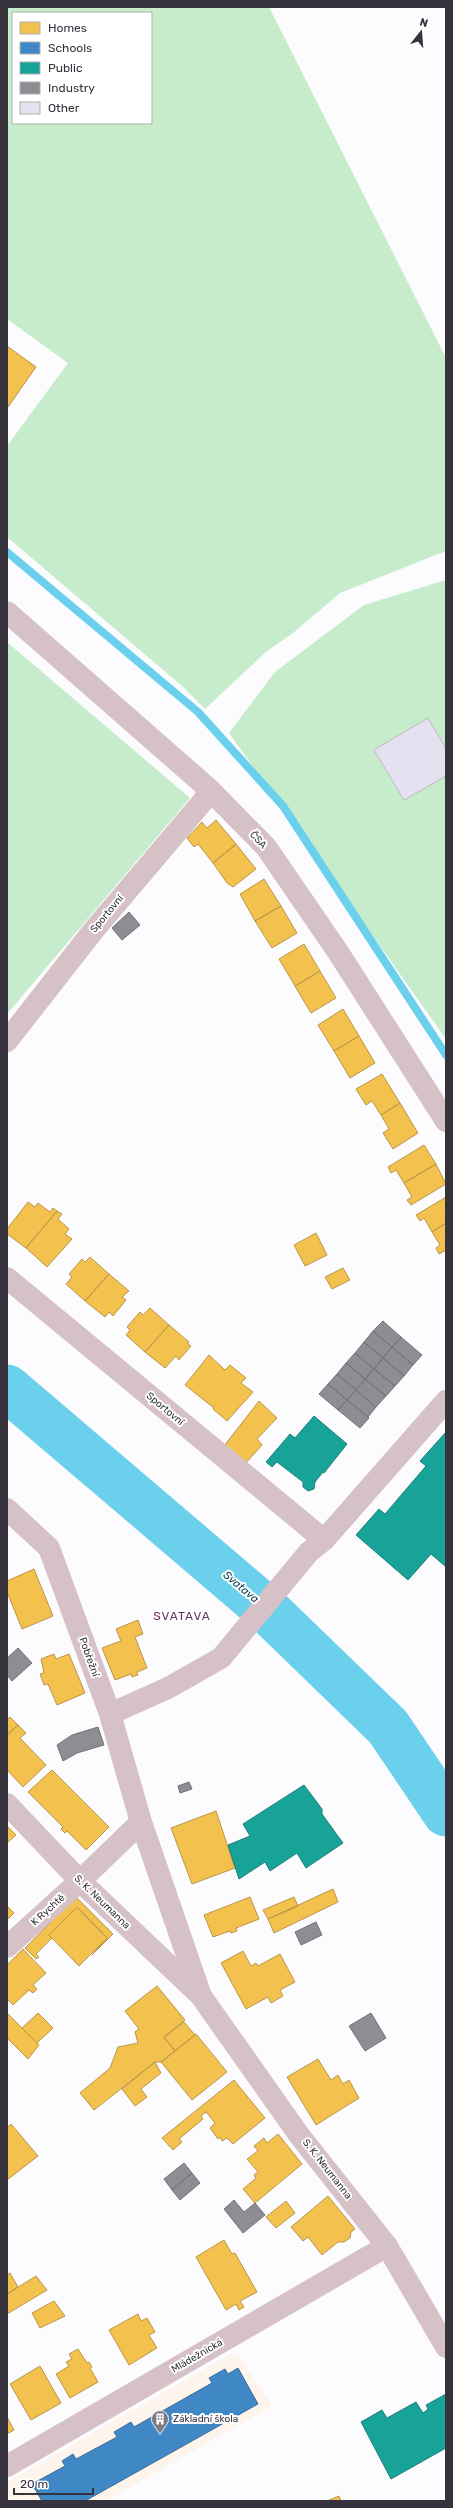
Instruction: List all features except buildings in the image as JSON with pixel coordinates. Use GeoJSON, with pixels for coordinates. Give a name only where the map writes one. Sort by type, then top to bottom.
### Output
{"type":"FeatureCollection","features":[{"type":"Feature","properties":{"kind":"street","name":"ČSA"},"geometry":{"type":"LineString","coordinates":[[7,612],[209,789],[266,847],[338,952],[446,1122]]}},
{"type":"Feature","properties":{"kind":"street","name":"Sportovní"},"geometry":{"type":"LineString","coordinates":[[7,1041],[93,931],[204,800],[209,789]]}},
{"type":"Feature","properties":{"kind":"street","name":"Sportovní"},"geometry":{"type":"LineString","coordinates":[[7,1278],[316,1546]]}},
{"type":"Feature","properties":{"kind":"street"},"geometry":{"type":"LineString","coordinates":[[110,1714],[168,1688],[221,1658],[316,1546],[446,1401]]}},
{"type":"Feature","properties":{"kind":"street","name":"Pobřežní"},"geometry":{"type":"LineString","coordinates":[[7,1509],[49,1548],[110,1714],[141,1822]]}},
{"type":"Feature","properties":{"kind":"street","name":"S. K. Neumanna"},"geometry":{"type":"LineString","coordinates":[[7,1804],[80,1881],[201,1996],[299,2135],[387,2246],[446,2346]]}},
{"type":"Feature","properties":{"kind":"street","name":"K Rychtě"},"geometry":{"type":"LineString","coordinates":[[7,1947],[80,1881],[141,1822]]}},
{"type":"Feature","properties":{"kind":"street","name":"S. K. Neumanna"},"geometry":{"type":"LineString","coordinates":[[141,1822],[201,1996]]}},
{"type":"Feature","properties":{"kind":"street","name":"Mládežnická"},"geometry":{"type":"LineString","coordinates":[[7,2466],[387,2246]]}},
{"type":"Feature","properties":{"kind":"shaded area"},"geometry":{"type":"Polygon","coordinates":[[[236,2351],[272,2406],[106,2501],[7,2501],[7,2482],[236,2351]]]}},
{"type":"Feature","properties":{"kind":"green space"},"geometry":{"type":"Polygon","coordinates":[[[7,7],[269,7],[446,358],[446,551],[340,593],[293,633],[267,651],[205,709],[182,686],[7,537],[7,446],[68,363],[7,319],[7,7]]]}},
{"type":"Feature","properties":{"kind":"green space"},"geometry":{"type":"Polygon","coordinates":[[[446,580],[446,1039],[229,733],[275,672],[364,605],[446,580]]]}},
{"type":"Feature","properties":{"kind":"green space"},"geometry":{"type":"Polygon","coordinates":[[[7,642],[190,798],[7,1014],[7,642]]]}},
{"type":"Feature","properties":{"kind":"waterway"},"geometry":{"type":"LineString","coordinates":[[7,552],[198,712],[283,806],[446,1055]]}},
{"type":"Feature","properties":{"kind":"waterway","name":"Svatava"},"geometry":{"type":"LineString","coordinates":[[7,1388],[265,1608],[388,1727],[446,1813]]}},
{"type":"Feature","properties":{"kind":"place","name":"Základní škola"},"geometry":{"type":"Point","coordinates":[160,2434]}},
{"type":"Feature","properties":{"kind":"district","name":"SVATAVA"},"geometry":{"type":"Point","coordinates":[182,1616]}}]}
